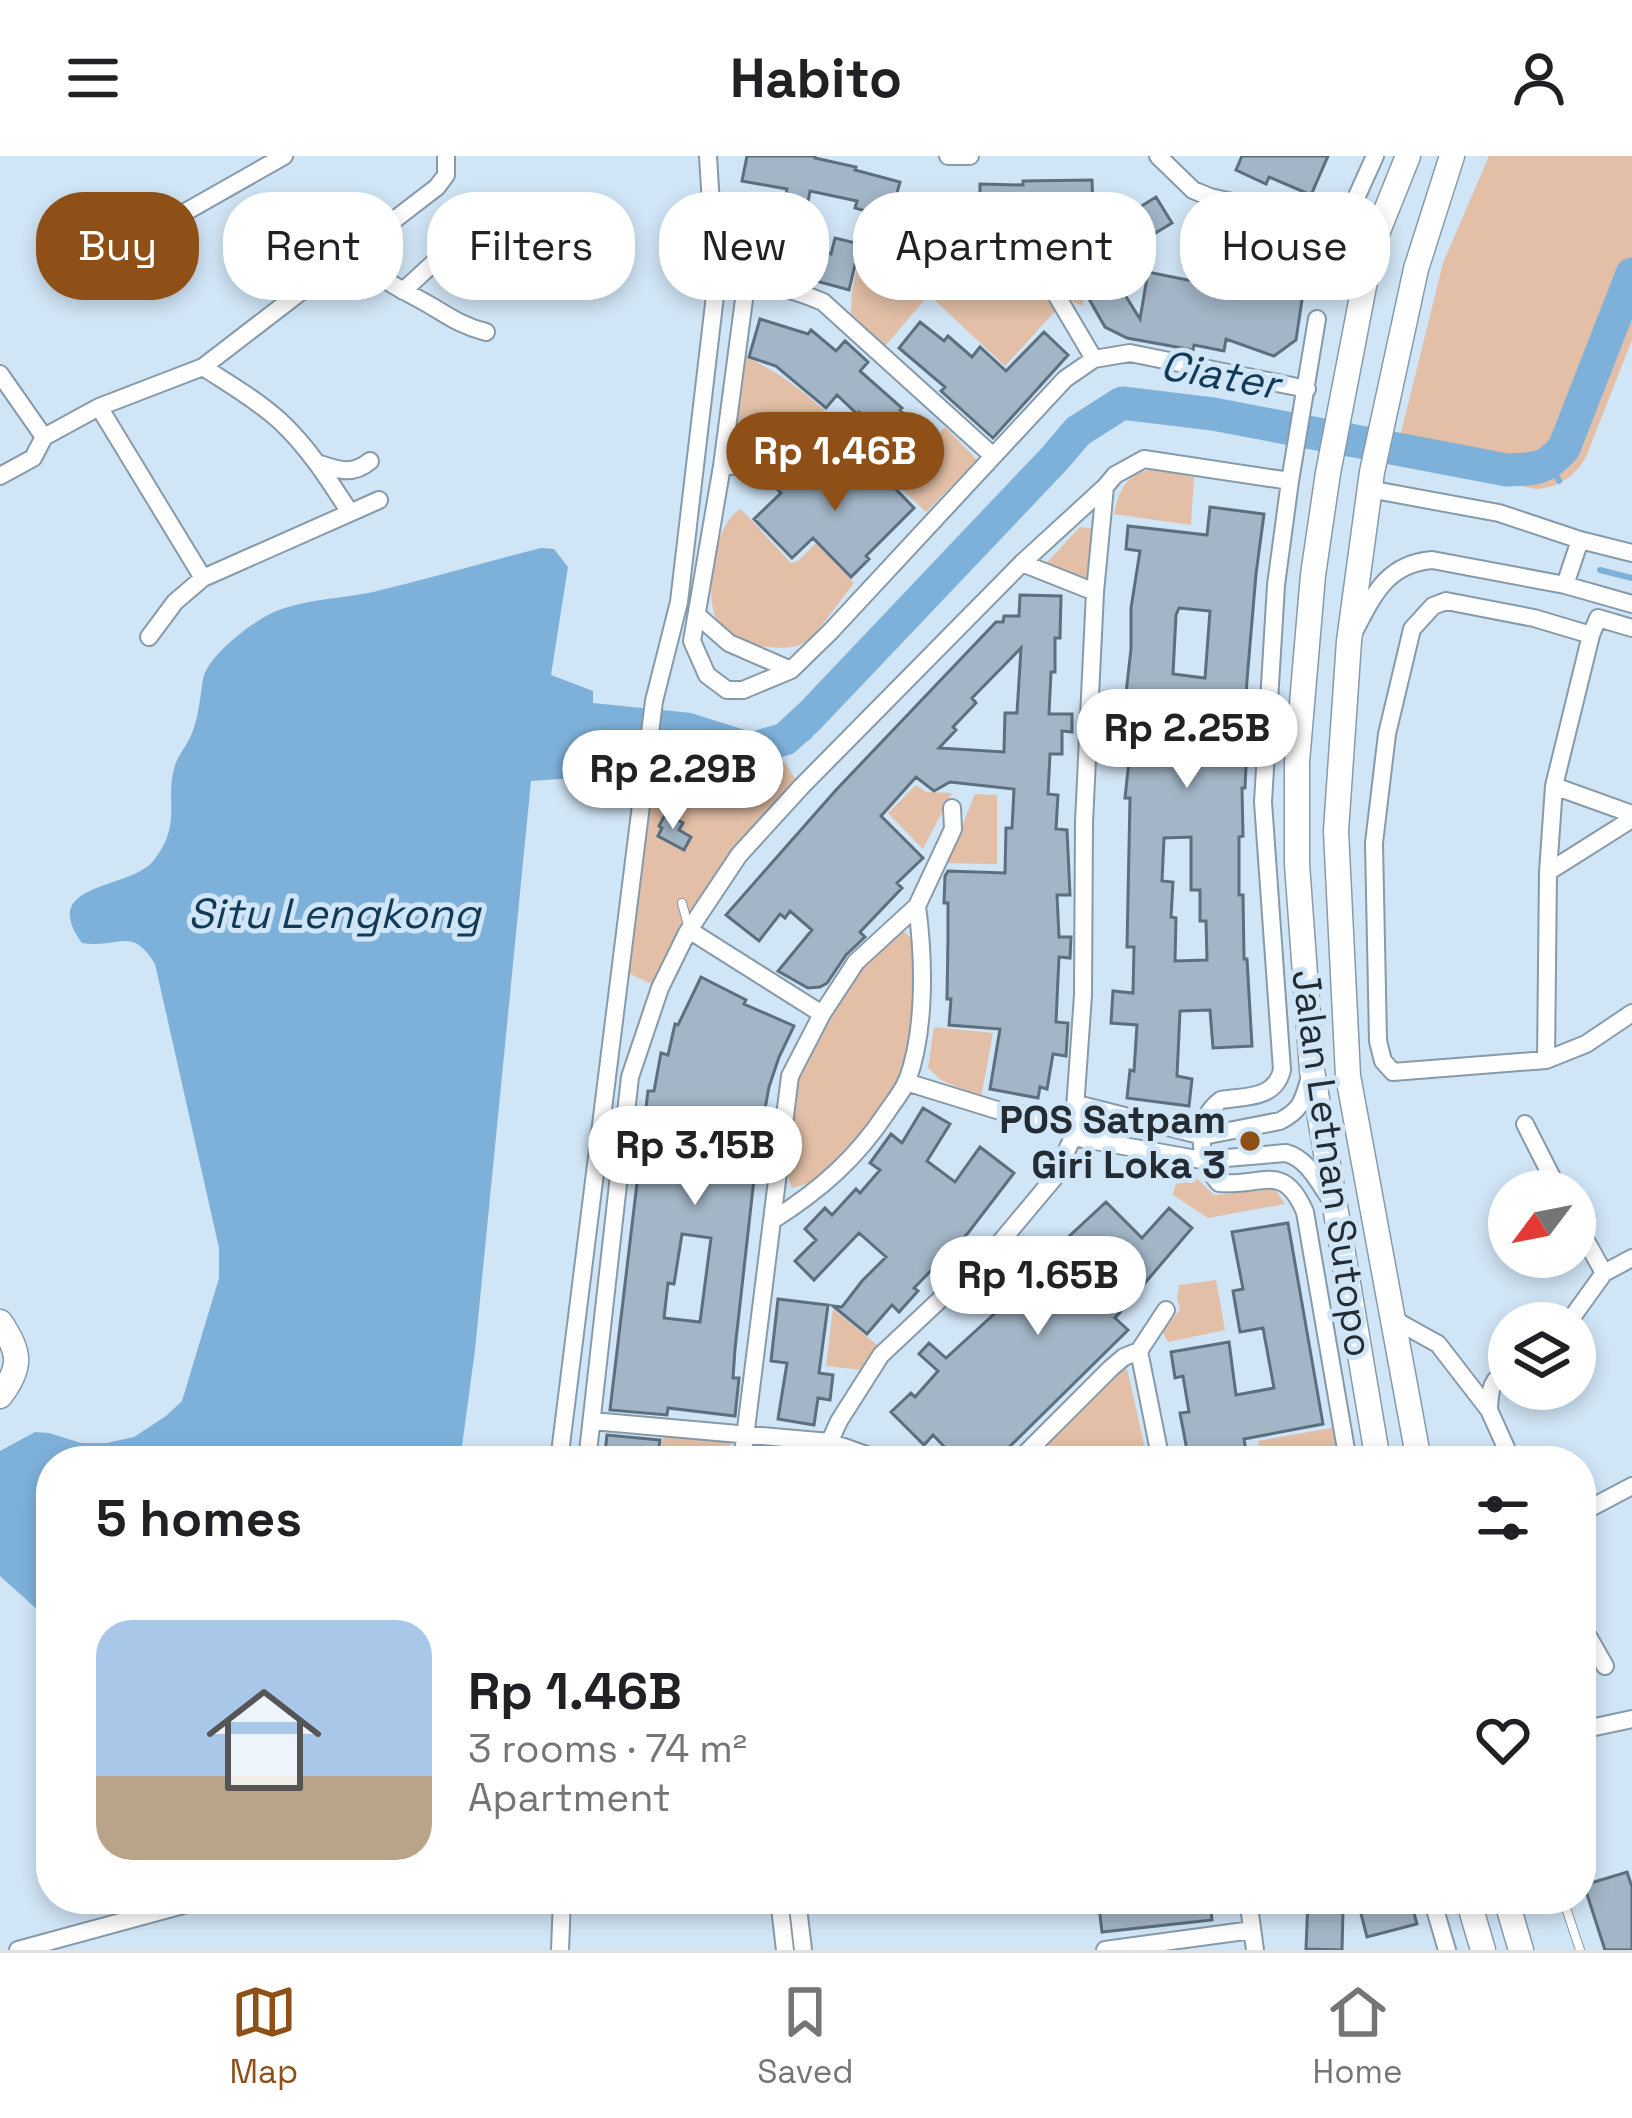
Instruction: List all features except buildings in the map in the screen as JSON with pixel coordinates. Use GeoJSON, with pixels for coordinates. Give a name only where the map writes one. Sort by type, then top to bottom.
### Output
{"type":"FeatureCollection","features":[{"type":"Feature","properties":{"kind":"main road","name":"Jalan Letnan Sutopo"},"geometry":{"type":"LineString","coordinates":[[1375,1446],[1312,1070],[1297,864],[1297,762],[1313,575],[1328,473],[1376,236],[1408,156]]}},
{"type":"Feature","properties":{"kind":"main road","name":"Jalan Letnan Sutopo"},"geometry":{"type":"LineString","coordinates":[[1416,1446],[1403,1332],[1348,1076],[1336,831],[1349,641],[1371,480],[1416,269],[1452,156]]}},
{"type":"Feature","properties":{"kind":"main road"},"geometry":{"type":"LineString","coordinates":[[0,1322],[17,1358],[14,1378],[0,1396]]}},
{"type":"Feature","properties":{"kind":"main road"},"geometry":{"type":"LineString","coordinates":[[1472,1914],[1483,1950]]}},
{"type":"Feature","properties":{"kind":"main road"},"geometry":{"type":"LineString","coordinates":[[1510,1914],[1521,1950]]}},
{"type":"Feature","properties":{"kind":"street"},"geometry":{"type":"LineString","coordinates":[[199,205],[284,156]]}},
{"type":"Feature","properties":{"kind":"street"},"geometry":{"type":"LineString","coordinates":[[403,212],[446,175],[446,156],[458,156]]}},
{"type":"Feature","properties":{"kind":"street"},"geometry":{"type":"LineString","coordinates":[[561,1446],[654,701],[679,602],[716,287],[708,156]]}},
{"type":"Feature","properties":{"kind":"street"},"geometry":{"type":"LineString","coordinates":[[948,156],[970,156]]}},
{"type":"Feature","properties":{"kind":"street"},"geometry":{"type":"LineString","coordinates":[[1158,156],[1199,192]]}},
{"type":"Feature","properties":{"kind":"street"},"geometry":{"type":"LineString","coordinates":[[1359,192],[1375,156]]}},
{"type":"Feature","properties":{"kind":"street"},"geometry":{"type":"LineString","coordinates":[[427,269],[403,291],[467,327],[486,332]]}},
{"type":"Feature","properties":{"kind":"street"},"geometry":{"type":"LineString","coordinates":[[992,455],[823,302],[794,290],[750,286],[745,292],[692,641],[707,675],[728,690],[743,690],[791,670],[1065,379],[1094,359],[1130,353],[1307,389]]}},
{"type":"Feature","properties":{"kind":"street"},"geometry":{"type":"LineString","coordinates":[[0,476],[30,460],[44,437],[99,407],[203,367],[289,300]]}},
{"type":"Feature","properties":{"kind":"street"},"geometry":{"type":"LineString","coordinates":[[1059,300],[1094,359]]}},
{"type":"Feature","properties":{"kind":"street"},"geometry":{"type":"LineString","coordinates":[[1317,319],[1276,585],[1263,802],[1282,1070],[1278,1085],[1270,1091],[1214,1104],[1203,1123],[1202,1160],[1219,1183],[1281,1180],[1295,1189],[1305,1212],[1345,1446]]}},
{"type":"Feature","properties":{"kind":"street"},"geometry":{"type":"LineString","coordinates":[[203,367],[282,423],[349,511]]}},
{"type":"Feature","properties":{"kind":"street"},"geometry":{"type":"LineString","coordinates":[[0,374],[44,437]]}},
{"type":"Feature","properties":{"kind":"street"},"geometry":{"type":"LineString","coordinates":[[99,407],[203,578]]}},
{"type":"Feature","properties":{"kind":"street"},"geometry":{"type":"LineString","coordinates":[[589,1446],[630,1077],[660,988],[689,931],[739,855],[831,756],[1115,475],[1144,458],[1290,481]]}},
{"type":"Feature","properties":{"kind":"street"},"geometry":{"type":"LineString","coordinates":[[316,463],[344,472],[361,469],[370,461]]}},
{"type":"Feature","properties":{"kind":"street"},"geometry":{"type":"LineString","coordinates":[[722,466],[778,465]]}},
{"type":"Feature","properties":{"kind":"street"},"geometry":{"type":"LineString","coordinates":[[1371,480],[1632,553]]}},
{"type":"Feature","properties":{"kind":"street"},"geometry":{"type":"LineString","coordinates":[[828,1446],[838,1421],[881,1355],[998,1245],[1054,1178],[1074,1130],[1083,994],[1084,822],[1095,592],[1105,487]]}},
{"type":"Feature","properties":{"kind":"street"},"geometry":{"type":"LineString","coordinates":[[149,637],[175,602],[203,578],[379,500]]}},
{"type":"Feature","properties":{"kind":"street"},"geometry":{"type":"LineString","coordinates":[[1564,585],[1580,540]]}},
{"type":"Feature","properties":{"kind":"street"},"geometry":{"type":"LineString","coordinates":[[1349,641],[1380,588],[1412,561],[1432,560],[1564,585],[1632,604]]}},
{"type":"Feature","properties":{"kind":"street"},"geometry":{"type":"LineString","coordinates":[[1022,563],[1095,592]]}},
{"type":"Feature","properties":{"kind":"street"},"geometry":{"type":"LineString","coordinates":[[1592,635],[1534,618],[1446,602],[1433,606],[1412,629],[1388,734],[1374,843],[1378,1041],[1383,1061],[1393,1072],[1546,1060],[1586,1044],[1632,1013]]}},
{"type":"Feature","properties":{"kind":"street"},"geometry":{"type":"LineString","coordinates":[[697,616],[729,643],[791,670]]}},
{"type":"Feature","properties":{"kind":"street"},"geometry":{"type":"LineString","coordinates":[[1546,1060],[1553,786],[1598,618],[1632,628]]}},
{"type":"Feature","properties":{"kind":"street"},"geometry":{"type":"LineString","coordinates":[[1553,786],[1632,816]]}},
{"type":"Feature","properties":{"kind":"street"},"geometry":{"type":"LineString","coordinates":[[744,1446],[790,1076],[822,1014],[860,958],[917,905],[953,829],[952,808]]}},
{"type":"Feature","properties":{"kind":"street"},"geometry":{"type":"LineString","coordinates":[[1548,872],[1632,816]]}},
{"type":"Feature","properties":{"kind":"street"},"geometry":{"type":"LineString","coordinates":[[772,1220],[808,1198],[865,1145],[906,1082],[921,1016],[917,905]]}},
{"type":"Feature","properties":{"kind":"street"},"geometry":{"type":"LineString","coordinates":[[689,931],[822,1014]]}},
{"type":"Feature","properties":{"kind":"street"},"geometry":{"type":"LineString","coordinates":[[1077,1104],[1203,1136],[1292,1115],[1300,1106],[1312,1070]]}},
{"type":"Feature","properties":{"kind":"street"},"geometry":{"type":"LineString","coordinates":[[906,1082],[1000,1111],[1202,1160],[1297,1156],[1334,1206]]}},
{"type":"Feature","properties":{"kind":"street"},"geometry":{"type":"LineString","coordinates":[[1525,1124],[1548,1170]]}},
{"type":"Feature","properties":{"kind":"street"},"geometry":{"type":"LineString","coordinates":[[1583,1302],[1604,1273],[1632,1258]]}},
{"type":"Feature","properties":{"kind":"street"},"geometry":{"type":"LineString","coordinates":[[1596,1259],[1604,1273]]}},
{"type":"Feature","properties":{"kind":"street"},"geometry":{"type":"LineString","coordinates":[[1033,1446],[1124,1357],[1138,1351],[1166,1310]]}},
{"type":"Feature","properties":{"kind":"street"},"geometry":{"type":"LineString","coordinates":[[1403,1332],[1438,1344],[1488,1409]]}},
{"type":"Feature","properties":{"kind":"street"},"geometry":{"type":"LineString","coordinates":[[1138,1351],[1158,1446]]}},
{"type":"Feature","properties":{"kind":"street"},"geometry":{"type":"LineString","coordinates":[[1489,1410],[1505,1446]]}},
{"type":"Feature","properties":{"kind":"street"},"geometry":{"type":"LineString","coordinates":[[592,1421],[841,1446]]}},
{"type":"Feature","properties":{"kind":"street"},"geometry":{"type":"LineString","coordinates":[[1596,1505],[1632,1486]]}},
{"type":"Feature","properties":{"kind":"street"},"geometry":{"type":"LineString","coordinates":[[1596,1650],[1605,1666]]}},
{"type":"Feature","properties":{"kind":"street"},"geometry":{"type":"LineString","coordinates":[[1596,1727],[1632,1719]]}},
{"type":"Feature","properties":{"kind":"street"},"geometry":{"type":"LineString","coordinates":[[18,1950],[150,1914]]}},
{"type":"Feature","properties":{"kind":"street"},"geometry":{"type":"LineString","coordinates":[[560,1950],[561,1914]]}},
{"type":"Feature","properties":{"kind":"street"},"geometry":{"type":"LineString","coordinates":[[781,1914],[785,1950]]}},
{"type":"Feature","properties":{"kind":"street"},"geometry":{"type":"LineString","coordinates":[[799,1914],[803,1950]]}},
{"type":"Feature","properties":{"kind":"street"},"geometry":{"type":"LineString","coordinates":[[1250,1914],[1255,1950]]}},
{"type":"Feature","properties":{"kind":"street"},"geometry":{"type":"LineString","coordinates":[[1436,1914],[1447,1950]]}},
{"type":"Feature","properties":{"kind":"street"},"geometry":{"type":"LineString","coordinates":[[1105,1950],[1252,1930]]}},
{"type":"Feature","properties":{"kind":"lane"},"geometry":{"type":"LineString","coordinates":[[682,903],[689,931]]}},
{"type":"Feature","properties":{"kind":"lane"},"geometry":{"type":"LineString","coordinates":[[1568,1914],[1580,1950]]}},
{"type":"Feature","properties":{"kind":"shaded area"},"geometry":{"type":"Polygon","coordinates":[[[1489,156],[1632,156],[1632,340],[1586,457],[1565,480],[1544,488],[1394,461],[1443,263],[1489,156]]]}},
{"type":"Feature","properties":{"kind":"shaded area"},"geometry":{"type":"Polygon","coordinates":[[[853,286],[853,300],[925,300],[885,346],[851,313],[853,286]]]}},
{"type":"Feature","properties":{"kind":"shaded area"},"geometry":{"type":"Polygon","coordinates":[[[934,300],[1047,300],[1058,308],[1005,366],[934,300]]]}},
{"type":"Feature","properties":{"kind":"shaded area"},"geometry":{"type":"Polygon","coordinates":[[[741,355],[798,388],[877,462],[803,460],[798,447],[784,443],[757,447],[733,426],[741,355]]]}},
{"type":"Feature","properties":{"kind":"shaded area"},"geometry":{"type":"Polygon","coordinates":[[[945,427],[977,460],[926,512],[893,480],[945,427]]]}},
{"type":"Feature","properties":{"kind":"shaded area"},"geometry":{"type":"Polygon","coordinates":[[[1155,469],[1194,477],[1191,525],[1114,514],[1126,483],[1155,469]]]}},
{"type":"Feature","properties":{"kind":"shaded area"},"geometry":{"type":"Polygon","coordinates":[[[741,509],[791,563],[816,543],[854,583],[801,644],[754,645],[733,637],[718,623],[711,596],[714,562],[724,529],[741,509]]]}},
{"type":"Feature","properties":{"kind":"shaded area"},"geometry":{"type":"Polygon","coordinates":[[[1080,527],[1095,529],[1090,584],[1039,571],[1080,527]]]}},
{"type":"Feature","properties":{"kind":"shaded area"},"geometry":{"type":"Polygon","coordinates":[[[784,762],[801,787],[687,933],[660,988],[618,968],[652,769],[712,777],[784,762]]]}},
{"type":"Feature","properties":{"kind":"shaded area"},"geometry":{"type":"Polygon","coordinates":[[[916,785],[926,792],[952,793],[923,849],[888,813],[916,785]]]}},
{"type":"Feature","properties":{"kind":"shaded area"},"geometry":{"type":"Polygon","coordinates":[[[975,794],[997,795],[997,864],[941,863],[963,824],[975,794]]]}},
{"type":"Feature","properties":{"kind":"shaded area"},"geometry":{"type":"Polygon","coordinates":[[[894,932],[905,932],[915,942],[921,965],[906,1082],[829,1178],[792,1188],[787,1172],[790,1076],[860,958],[894,932]]]}},
{"type":"Feature","properties":{"kind":"shaded area"},"geometry":{"type":"Polygon","coordinates":[[[934,1027],[993,1033],[981,1097],[941,1080],[928,1068],[934,1027]]]}},
{"type":"Feature","properties":{"kind":"shaded area"},"geometry":{"type":"Polygon","coordinates":[[[1180,1168],[1214,1195],[1275,1189],[1285,1204],[1208,1218],[1173,1195],[1180,1168]]]}},
{"type":"Feature","properties":{"kind":"shaded area"},"geometry":{"type":"Polygon","coordinates":[[[1216,1280],[1225,1330],[1168,1342],[1162,1331],[1180,1310],[1179,1285],[1216,1280]]]}},
{"type":"Feature","properties":{"kind":"shaded area"},"geometry":{"type":"Polygon","coordinates":[[[833,1309],[881,1348],[864,1370],[826,1366],[833,1309]]]}},
{"type":"Feature","properties":{"kind":"shaded area"},"geometry":{"type":"Polygon","coordinates":[[[1127,1369],[1145,1446],[1042,1446],[1117,1372],[1127,1369]]]}},
{"type":"Feature","properties":{"kind":"shaded area"},"geometry":{"type":"Polygon","coordinates":[[[1337,1427],[1340,1446],[1259,1446],[1258,1441],[1337,1427]]]}},
{"type":"Feature","properties":{"kind":"shaded area"},"geometry":{"type":"Polygon","coordinates":[[[664,1433],[731,1440],[730,1446],[662,1446],[664,1433]]]}},
{"type":"Feature","properties":{"kind":"water","name":"Situ Lengkong"},"geometry":{"type":"Polygon","coordinates":[[[541,548],[554,549],[568,567],[551,675],[593,691],[593,703],[691,713],[764,736],[783,729],[795,716],[812,738],[789,753],[744,764],[589,760],[587,777],[531,781],[462,1446],[36,1446],[36,1608],[0,1576],[0,1451],[35,1432],[81,1443],[107,1443],[134,1437],[166,1416],[182,1401],[219,1278],[219,1248],[155,964],[131,942],[82,943],[71,923],[71,908],[92,890],[142,870],[163,847],[175,765],[194,726],[203,679],[222,650],[243,631],[286,608],[373,592],[541,548]]]}},
{"type":"Feature","properties":{"kind":"waterway","name":"Ciater"},"geometry":{"type":"LineString","coordinates":[[764,745],[785,739],[810,716],[1078,431],[1122,403],[1213,414],[1507,470],[1539,467],[1564,448],[1632,274]]}},
{"type":"Feature","properties":{"kind":"waterway"},"geometry":{"type":"LineString","coordinates":[[1550,463],[1559,481]]}},
{"type":"Feature","properties":{"kind":"waterway"},"geometry":{"type":"LineString","coordinates":[[1600,570],[1632,578]]}},
{"type":"Feature","properties":{"kind":"place","name":"POS Satpam Giri Loka 3"},"geometry":{"type":"Point","coordinates":[1250,1141]}}]}
